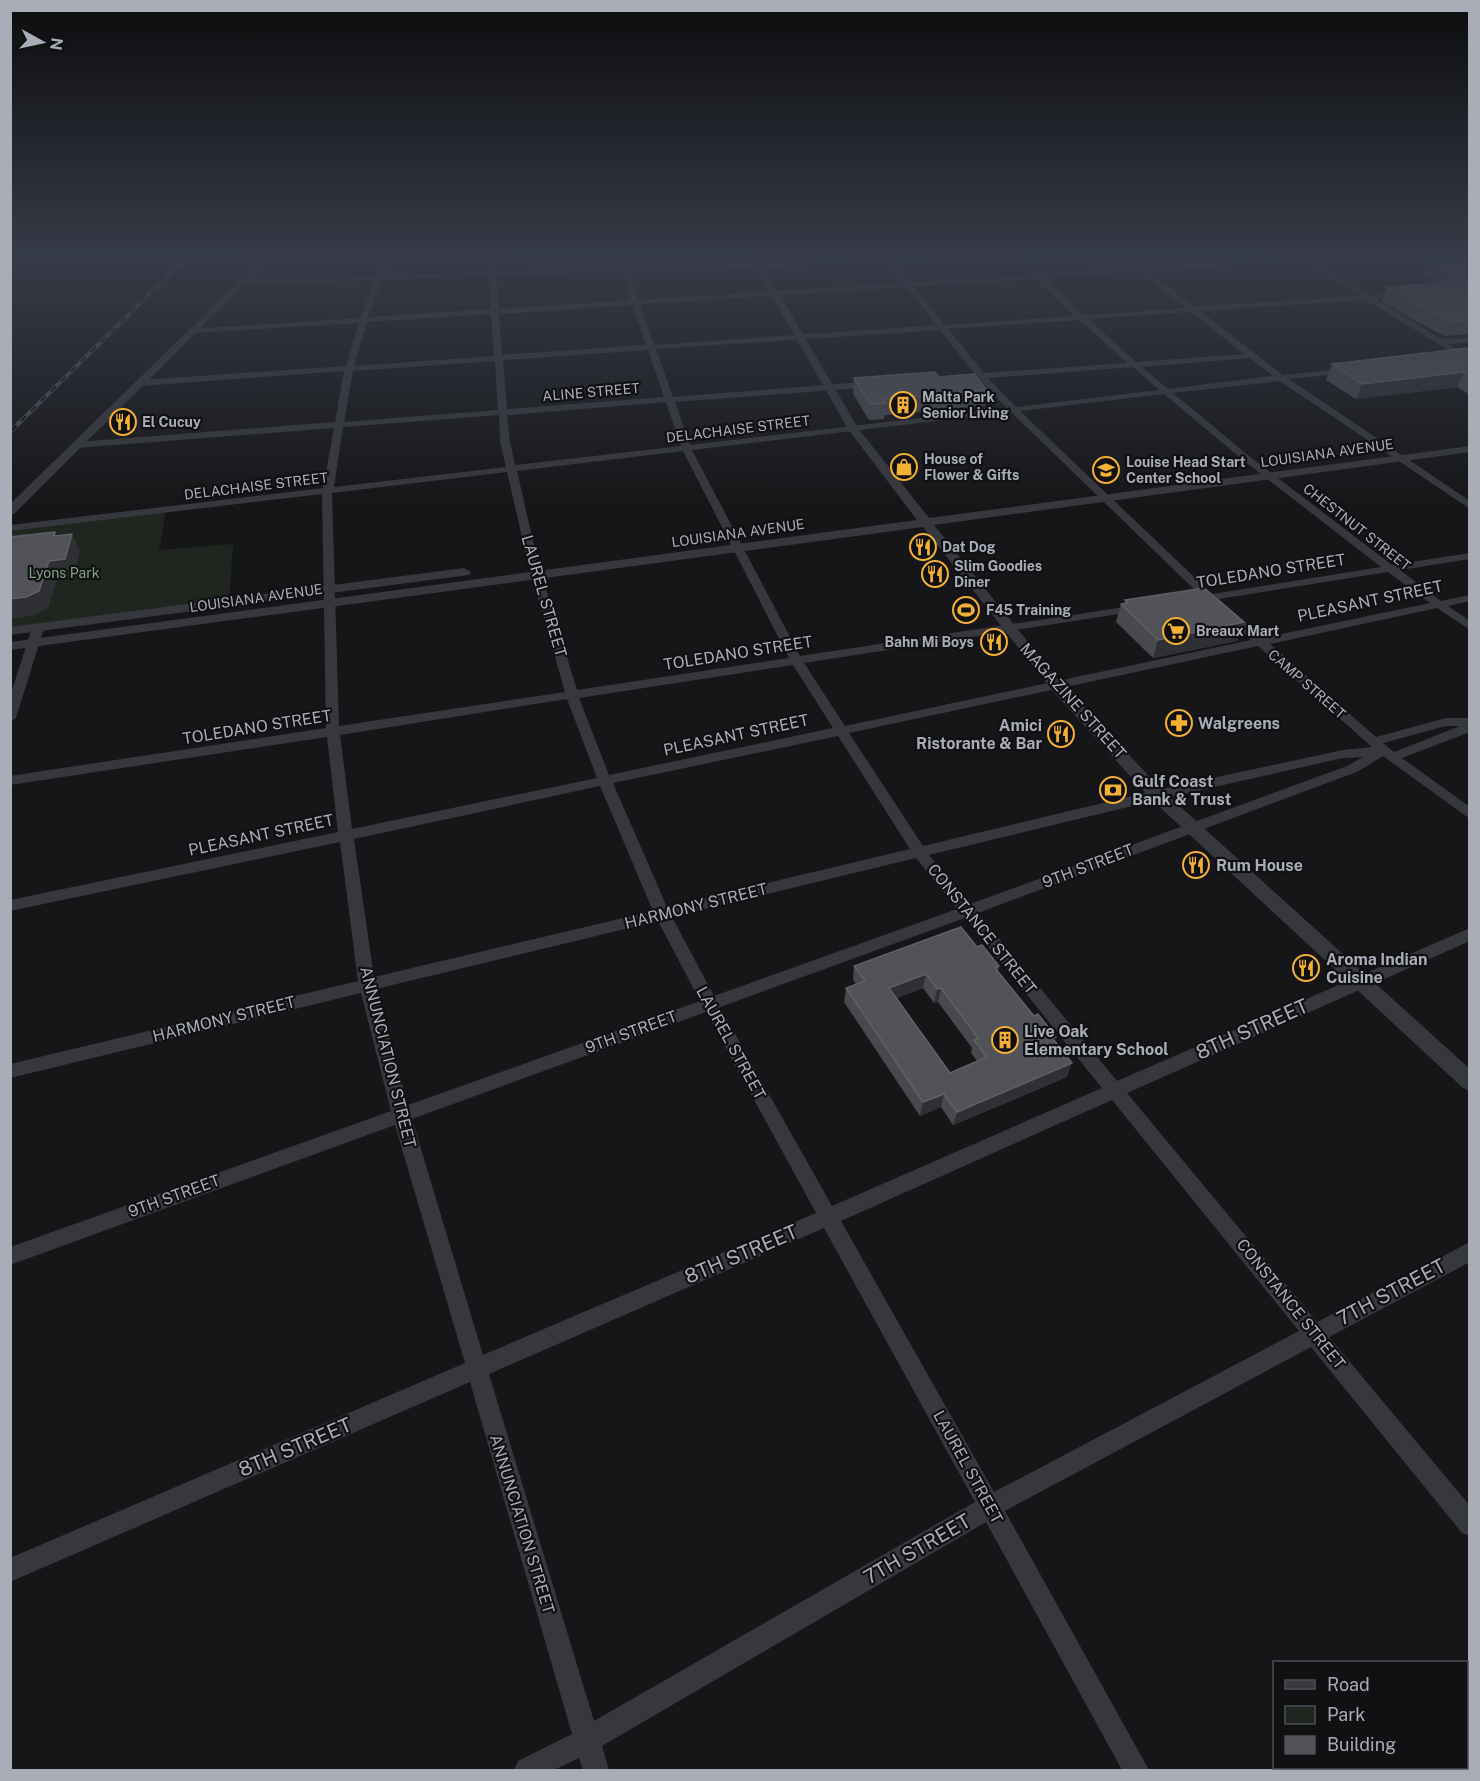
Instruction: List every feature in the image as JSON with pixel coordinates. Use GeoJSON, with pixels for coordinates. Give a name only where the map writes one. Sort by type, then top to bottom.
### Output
{"type":"FeatureCollection","features":[{"type":"Feature","properties":{"kind":"street"},"geometry":{"type":"LineString","coordinates":[[10,511],[187,338]]}},
{"type":"Feature","properties":{"kind":"street","name":"ANNUNCIATION STREET"},"geometry":{"type":"LineString","coordinates":[[358,338],[349,369],[328,491],[327,535],[333,732],[367,985],[401,1114],[596,1770]]}},
{"type":"Feature","properties":{"kind":"street","name":"LAUREL STREET"},"geometry":{"type":"LineString","coordinates":[[497,338],[502,413],[511,469],[535,569],[572,695],[605,781],[662,914],[1136,1770]]}},
{"type":"Feature","properties":{"kind":"street","name":"CONSTANCE STREET"},"geometry":{"type":"LineString","coordinates":[[648,338],[687,450],[796,660],[919,852],[1470,1525]]}},
{"type":"Feature","properties":{"kind":"street"},"geometry":{"type":"LineString","coordinates":[[140,383],[785,338]]}},
{"type":"Feature","properties":{"kind":"street","name":"MAGAZINE STREET"},"geometry":{"type":"LineString","coordinates":[[801,338],[853,429],[1056,686],[1157,795],[1470,1082]]}},
{"type":"Feature","properties":{"kind":"street","name":"CAMP STREET"},"geometry":{"type":"LineString","coordinates":[[950,338],[982,377],[1014,410],[1259,643],[1383,750],[1470,814]]}},
{"type":"Feature","properties":{"kind":"street","name":"CHESTNUT STREET"},"geometry":{"type":"LineString","coordinates":[[1105,338],[1164,392],[1269,476],[1387,569],[1470,627]]}},
{"type":"Feature","properties":{"kind":"street"},"geometry":{"type":"LineString","coordinates":[[1228,338],[1280,378],[1470,506]]}},
{"type":"Feature","properties":{"kind":"street"},"geometry":{"type":"LineString","coordinates":[[1431,338],[1467,358]]}},
{"type":"Feature","properties":{"kind":"street"},"geometry":{"type":"LineString","coordinates":[[1437,342],[1470,340]]}},
{"type":"Feature","properties":{"kind":"street"},"geometry":{"type":"LineString","coordinates":[[947,379],[1250,356]]}},
{"type":"Feature","properties":{"kind":"street"},"geometry":{"type":"LineString","coordinates":[[1450,358],[1467,358]]}},
{"type":"Feature","properties":{"kind":"street","name":"DELACHAISE STREET"},"geometry":{"type":"LineString","coordinates":[[10,528],[1360,369]]}},
{"type":"Feature","properties":{"kind":"street","name":"ALINE STREET"},"geometry":{"type":"LineString","coordinates":[[77,445],[888,383]]}},
{"type":"Feature","properties":{"kind":"street","name":"LOUISIANA AVENUE"},"geometry":{"type":"LineString","coordinates":[[10,631],[329,596],[831,530],[1095,488],[1470,438]]}},
{"type":"Feature","properties":{"kind":"street","name":"LOUISIANA AVENUE"},"geometry":{"type":"LineString","coordinates":[[921,517],[1105,498],[1470,449]]}},
{"type":"Feature","properties":{"kind":"street","name":"TOLEDANO STREET"},"geometry":{"type":"LineString","coordinates":[[1185,601],[1470,556]]}},
{"type":"Feature","properties":{"kind":"street","name":"LOUISIANA AVENUE"},"geometry":{"type":"LineString","coordinates":[[10,646],[329,596]]}},
{"type":"Feature","properties":{"kind":"street","name":"PLEASANT STREET"},"geometry":{"type":"LineString","coordinates":[[10,906],[1470,598]]}},
{"type":"Feature","properties":{"kind":"street","name":"TOLEDANO STREET"},"geometry":{"type":"LineString","coordinates":[[10,781],[1151,606]]}},
{"type":"Feature","properties":{"kind":"street"},"geometry":{"type":"LineString","coordinates":[[10,718],[38,628]]}},
{"type":"Feature","properties":{"kind":"street"},"geometry":{"type":"LineString","coordinates":[[1383,750],[1446,722],[1470,723]]}},
{"type":"Feature","properties":{"kind":"street","name":"HARMONY STREET"},"geometry":{"type":"LineString","coordinates":[[10,1071],[1157,795],[1343,754],[1383,750],[1461,731],[1470,723]]}},
{"type":"Feature","properties":{"kind":"street","name":"9TH STREET"},"geometry":{"type":"LineString","coordinates":[[10,1256],[966,912],[1352,769],[1383,750]]}},
{"type":"Feature","properties":{"kind":"street","name":"8TH STREET"},"geometry":{"type":"LineString","coordinates":[[10,1570],[828,1217],[1470,934]]}},
{"type":"Feature","properties":{"kind":"street","name":"7TH STREET"},"geometry":{"type":"LineString","coordinates":[[527,1770],[587,1740],[991,1506],[1314,1332],[1470,1251]]}},
{"type":"Feature","properties":{"kind":"green space","name":"Lyons Park"},"geometry":{"type":"Polygon","coordinates":[[[166,510],[159,550],[233,544],[229,603],[11,631],[10,528],[166,510]]]}},
{"type":"Feature","properties":{"kind":"building"},"geometry":{"type":"Polygon","coordinates":[[[1467,348],[1470,350],[1470,375],[1464,372],[1362,384],[1332,364],[1467,348]]]}},
{"type":"Feature","properties":{"kind":"building"},"geometry":{"type":"Polygon","coordinates":[[[935,372],[939,377],[974,374],[987,390],[883,399],[886,403],[870,404],[854,378],[935,372]]]}},
{"type":"Feature","properties":{"kind":"building"},"geometry":{"type":"Polygon","coordinates":[[[55,532],[54,536],[72,534],[65,559],[49,561],[39,591],[26,597],[10,599],[10,537],[55,532]]]}},
{"type":"Feature","properties":{"kind":"building"},"geometry":{"type":"Polygon","coordinates":[[[1204,588],[1244,622],[1158,640],[1121,604],[1128,603],[1125,600],[1204,588]]]}},
{"type":"Feature","properties":{"kind":"building","name":"Live Oak Elementary School"},"geometry":{"type":"Polygon","coordinates":[[[961,927],[977,947],[982,945],[999,966],[995,968],[1034,1016],[1038,1014],[1056,1037],[1053,1039],[1072,1063],[957,1112],[944,1094],[923,1102],[846,988],[865,981],[854,966],[961,927]],[[926,974],[889,988],[950,1073],[987,1057],[974,1040],[978,1038],[941,988],[937,989],[926,974]]]}},
{"type":"Feature","properties":{"kind":"railway"},"geometry":{"type":"LineString","coordinates":[[21,421],[105,338]]}},
{"type":"Feature","properties":{"kind":"railway"},"geometry":{"type":"LineString","coordinates":[[10,432],[21,421]]}},
{"type":"Feature","properties":{"kind":"place","name":"Malta Park Senior Living"},"geometry":{"type":"Point","coordinates":[903,405]}},
{"type":"Feature","properties":{"kind":"place","name":"El Cucuy"},"geometry":{"type":"Point","coordinates":[123,422]}},
{"type":"Feature","properties":{"kind":"place","name":"House of Flower & Gifts"},"geometry":{"type":"Point","coordinates":[904,467]}},
{"type":"Feature","properties":{"kind":"place","name":"Louise Head Start Center School"},"geometry":{"type":"Point","coordinates":[1106,470]}},
{"type":"Feature","properties":{"kind":"place","name":"Dat Dog"},"geometry":{"type":"Point","coordinates":[923,547]}},
{"type":"Feature","properties":{"kind":"place","name":"Slim Goodies Diner"},"geometry":{"type":"Point","coordinates":[935,574]}},
{"type":"Feature","properties":{"kind":"place","name":"F45 Training"},"geometry":{"type":"Point","coordinates":[966,610]}},
{"type":"Feature","properties":{"kind":"place","name":"Breaux Mart"},"geometry":{"type":"Point","coordinates":[1176,631]}},
{"type":"Feature","properties":{"kind":"place","name":"Bahn Mi Boys"},"geometry":{"type":"Point","coordinates":[994,642]}},
{"type":"Feature","properties":{"kind":"place","name":"Walgreens"},"geometry":{"type":"Point","coordinates":[1179,723]}},
{"type":"Feature","properties":{"kind":"place","name":"Amici Ristorante & Bar"},"geometry":{"type":"Point","coordinates":[1061,734]}},
{"type":"Feature","properties":{"kind":"place","name":"Gulf Coast Bank & Trust"},"geometry":{"type":"Point","coordinates":[1113,790]}},
{"type":"Feature","properties":{"kind":"place","name":"Rum House"},"geometry":{"type":"Point","coordinates":[1196,865]}},
{"type":"Feature","properties":{"kind":"place","name":"Aroma Indian Cuisine"},"geometry":{"type":"Point","coordinates":[1306,968]}},
{"type":"Feature","properties":{"kind":"place","name":"Live Oak Elementary School"},"geometry":{"type":"Point","coordinates":[1005,1040]}}]}
